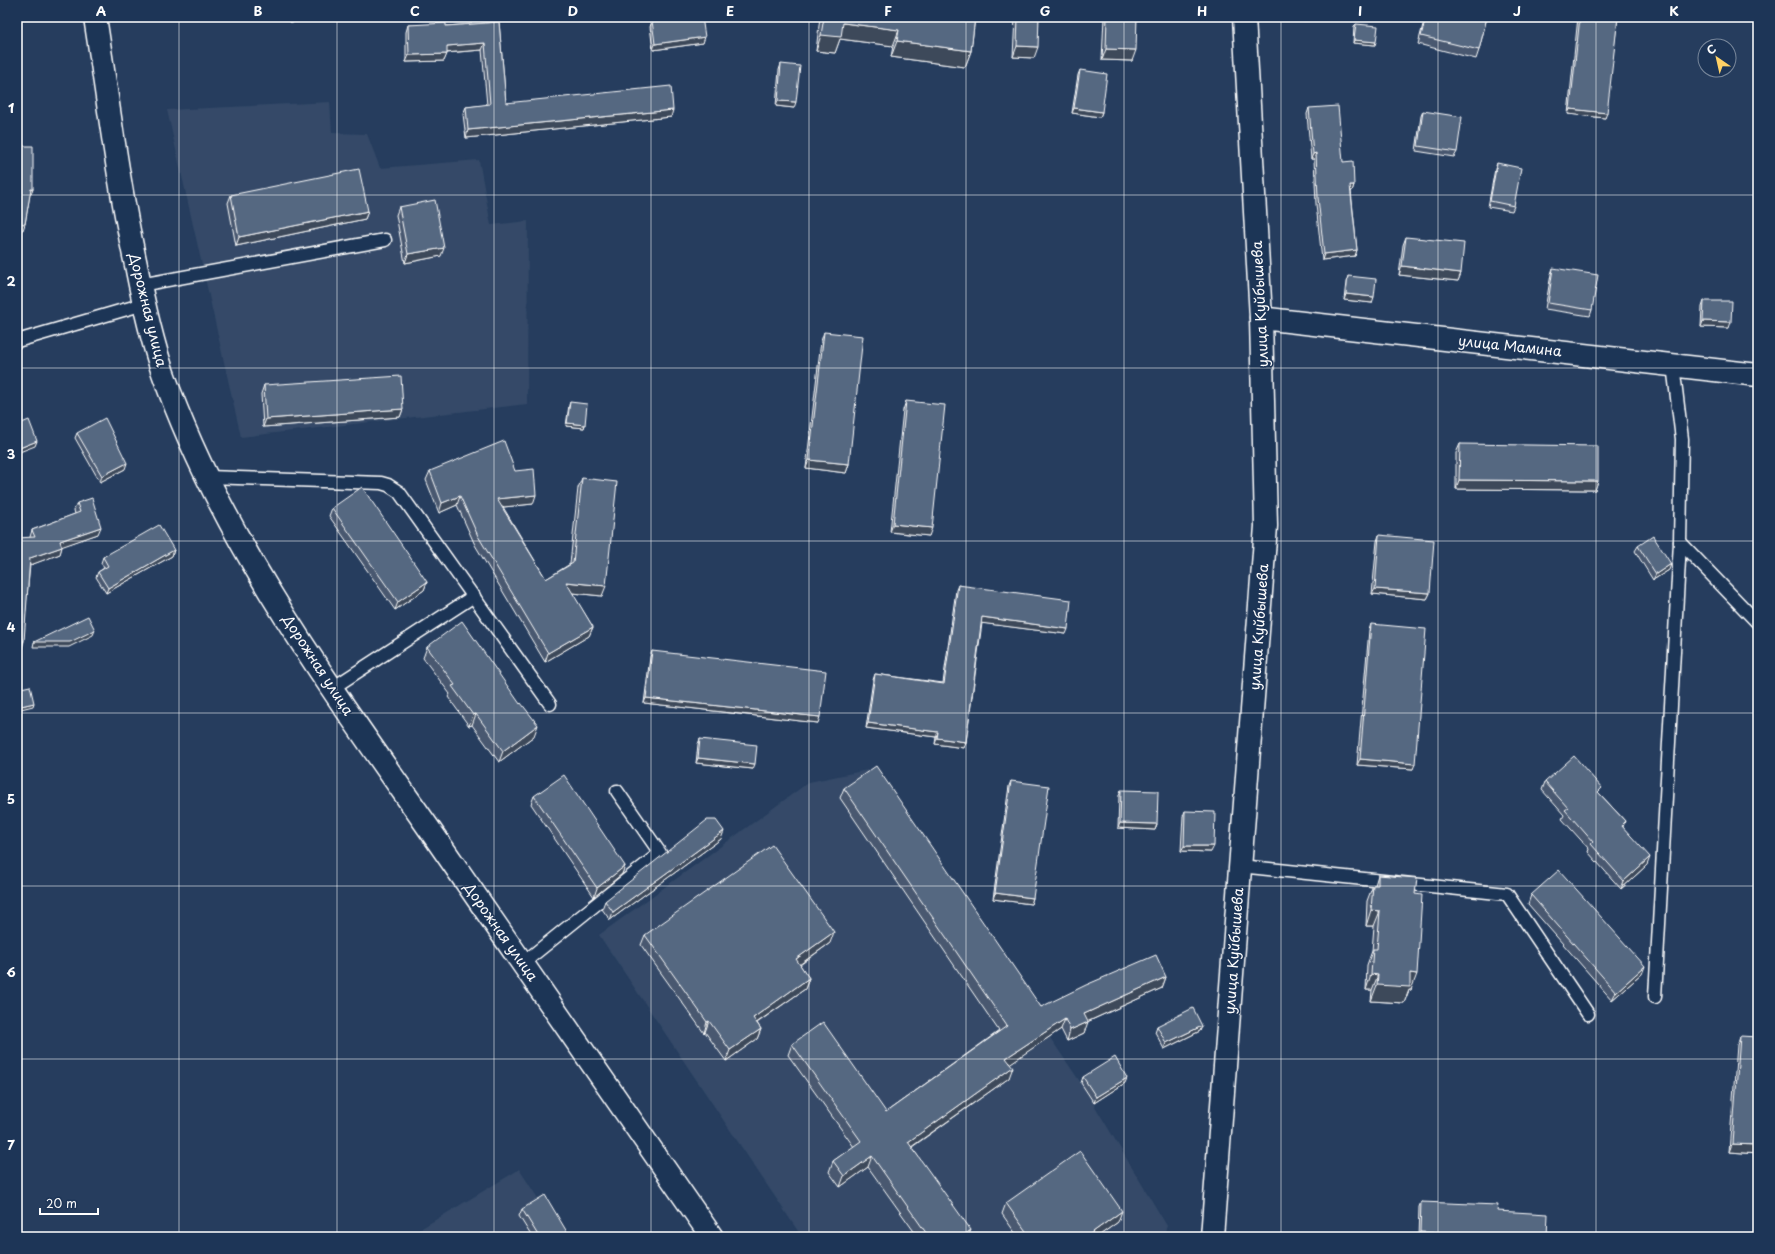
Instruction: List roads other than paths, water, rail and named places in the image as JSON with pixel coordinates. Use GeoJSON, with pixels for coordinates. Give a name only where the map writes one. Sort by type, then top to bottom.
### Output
{"type":"FeatureCollection","features":[{"type":"Feature","properties":{"kind":"street","name":"Дорожная улица"},"geometry":{"type":"LineString","coordinates":[[95,17],[126,216],[149,328],[163,373],[185,430],[230,523],[258,572],[331,689],[523,963],[712,1237]]}},
{"type":"Feature","properties":{"kind":"street","name":"улица Куйбышева"},"geometry":{"type":"LineString","coordinates":[[1212,1237],[1266,526],[1261,318],[1244,17]]}},
{"type":"Feature","properties":{"kind":"street","name":"улица Мамина"},"geometry":{"type":"LineString","coordinates":[[1261,318],[1758,375]]}},
{"type":"Feature","properties":{"kind":"lane"},"geometry":{"type":"LineString","coordinates":[[17,341],[142,295],[385,240]]}},
{"type":"Feature","properties":{"kind":"lane"},"geometry":{"type":"LineString","coordinates":[[1655,997],[1680,542],[1682,439],[1673,365]]}},
{"type":"Feature","properties":{"kind":"lane"},"geometry":{"type":"LineString","coordinates":[[207,477],[388,485],[399,492],[550,704]]}},
{"type":"Feature","properties":{"kind":"lane"},"geometry":{"type":"LineString","coordinates":[[1680,542],[1758,624]]}},
{"type":"Feature","properties":{"kind":"lane"},"geometry":{"type":"LineString","coordinates":[[331,689],[474,596]]}},
{"type":"Feature","properties":{"kind":"lane"},"geometry":{"type":"LineString","coordinates":[[523,963],[660,853],[617,791]]}},
{"type":"Feature","properties":{"kind":"lane"},"geometry":{"type":"LineString","coordinates":[[1240,866],[1507,894],[1588,1014]]}}]}
